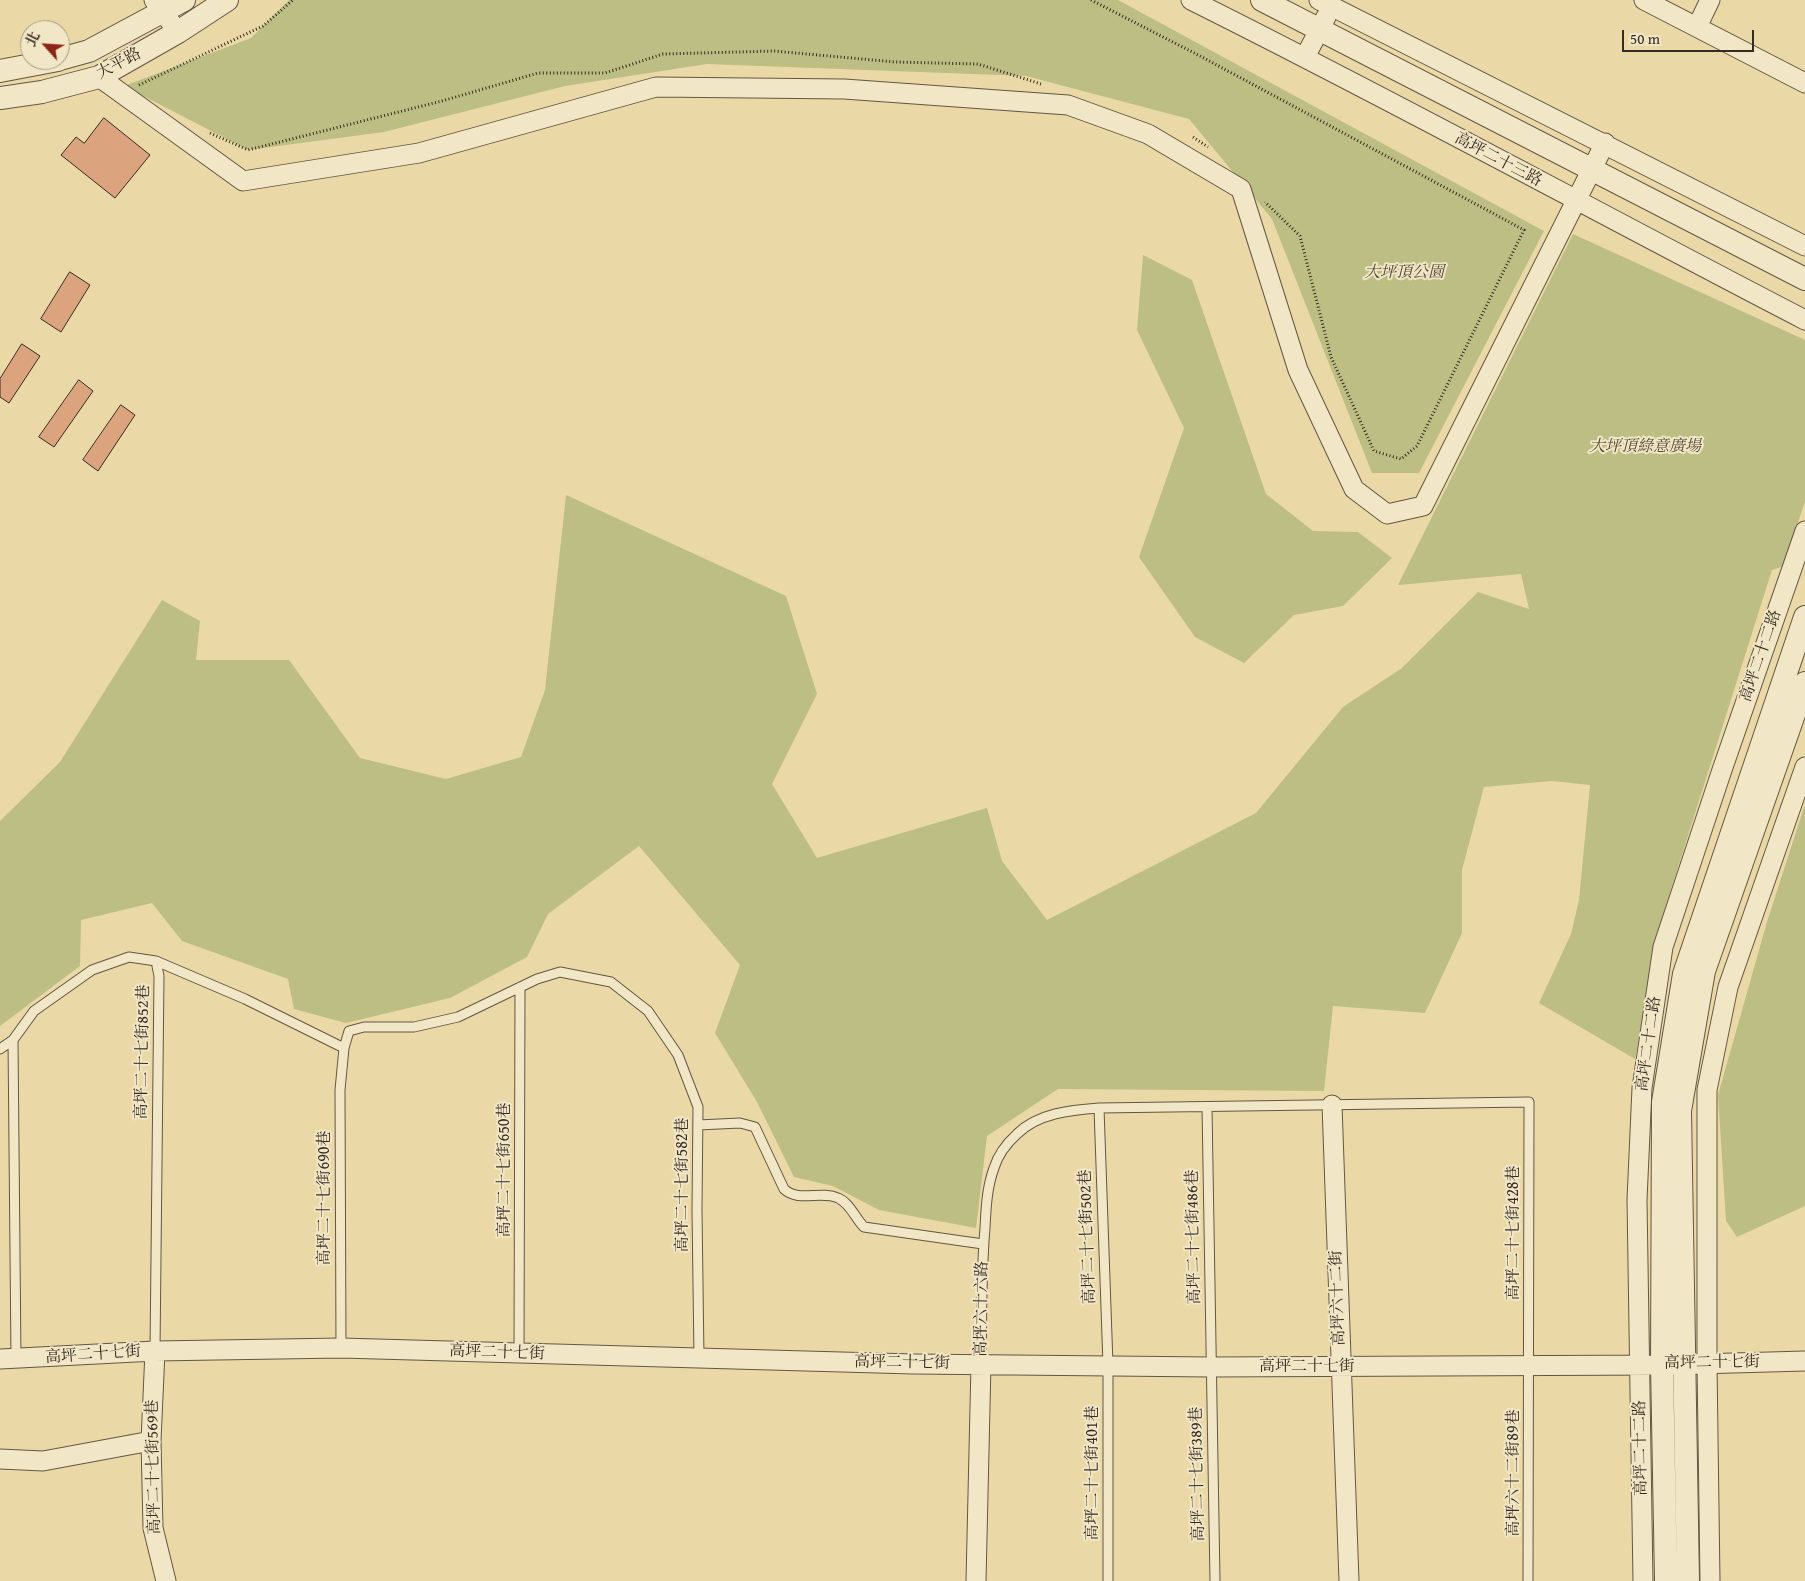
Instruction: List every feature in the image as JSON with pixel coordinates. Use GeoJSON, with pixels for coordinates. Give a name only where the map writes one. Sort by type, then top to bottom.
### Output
{"type":"FeatureCollection","features":[{"type":"Feature","properties":{"kind":"street","name":"大平路"},"geometry":{"type":"LineString","coordinates":[[70,57],[90,51],[159,6],[184,0]]}},
{"type":"Feature","properties":{"kind":"street","name":"大平路"},"geometry":{"type":"LineString","coordinates":[[0,98],[42,92],[99,77],[178,32],[227,0]]}},
{"type":"Feature","properties":{"kind":"street","name":"高坪二十三路"},"geometry":{"type":"LineString","coordinates":[[1191,0],[1305,56],[1574,201],[1805,320]]}},
{"type":"Feature","properties":{"kind":"street"},"geometry":{"type":"LineString","coordinates":[[1262,0],[1805,279]]}},
{"type":"Feature","properties":{"kind":"street"},"geometry":{"type":"LineString","coordinates":[[1644,0],[1805,83]]}},
{"type":"Feature","properties":{"kind":"street"},"geometry":{"type":"LineString","coordinates":[[1697,27],[1710,0]]}},
{"type":"Feature","properties":{"kind":"street"},"geometry":{"type":"LineString","coordinates":[[1305,56],[1319,29],[1328,2],[1805,246]]}},
{"type":"Feature","properties":{"kind":"street"},"geometry":{"type":"LineString","coordinates":[[159,6],[178,32]]}},
{"type":"Feature","properties":{"kind":"street","name":"大平路"},"geometry":{"type":"LineString","coordinates":[[0,71],[20,67]]}},
{"type":"Feature","properties":{"kind":"street"},"geometry":{"type":"LineString","coordinates":[[99,77],[243,182],[419,153],[656,87],[844,89],[1068,105],[1148,134],[1241,189],[1298,370],[1354,489],[1387,514],[1423,506],[1574,201],[1605,143]]}},
{"type":"Feature","properties":{"kind":"street","name":"高坪二十二路"},"geometry":{"type":"LineString","coordinates":[[1643,1581],[1637,1200],[1642,1088],[1663,947],[1805,531]]}},
{"type":"Feature","properties":{"kind":"street","name":"高坪二十二路"},"geometry":{"type":"LineString","coordinates":[[1666,1581],[1662,1365],[1663,1102],[1684,974],[1805,617]]}},
{"type":"Feature","properties":{"kind":"street"},"geometry":{"type":"LineString","coordinates":[[1688,1581],[1680,1111],[1704,970],[1805,683]]}},
{"type":"Feature","properties":{"kind":"street"},"geometry":{"type":"LineString","coordinates":[[1710,1581],[1707,1363],[1707,1090],[1728,987],[1805,767]]}},
{"type":"Feature","properties":{"kind":"street","name":"高坪六十二街"},"geometry":{"type":"LineString","coordinates":[[1332,1105],[1349,1581]]}},
{"type":"Feature","properties":{"kind":"street","name":"高坪二十七街"},"geometry":{"type":"LineString","coordinates":[[8,1359],[154,1351],[340,1348],[699,1358],[1211,1367],[1529,1364],[1662,1365],[1805,1361]]}},
{"type":"Feature","properties":{"kind":"street","name":"高坪二十七街569巷"},"geometry":{"type":"LineString","coordinates":[[154,1351],[151,1441],[153,1528],[166,1581]]}},
{"type":"Feature","properties":{"kind":"street","name":"高坪六十六路"},"geometry":{"type":"LineString","coordinates":[[976,1581],[981,1364]]}},
{"type":"Feature","properties":{"kind":"street"},"geometry":{"type":"LineString","coordinates":[[0,1459],[43,1461],[151,1441]]}},
{"type":"Feature","properties":{"kind":"lane"},"geometry":{"type":"LineString","coordinates":[[0,1049],[14,1040],[34,1011],[92,970],[129,957],[156,961]]}},
{"type":"Feature","properties":{"kind":"lane","name":"高坪二十七街852巷"},"geometry":{"type":"LineString","coordinates":[[156,961],[245,999],[344,1048]]}},
{"type":"Feature","properties":{"kind":"lane","name":"高坪二十七街852巷"},"geometry":{"type":"LineString","coordinates":[[154,1351],[159,976],[156,961]]}},
{"type":"Feature","properties":{"kind":"lane","name":"高坪二十七街582巷"},"geometry":{"type":"LineString","coordinates":[[520,987],[537,979],[560,972],[611,982],[648,1011],[678,1055],[698,1107],[699,1358]]}},
{"type":"Feature","properties":{"kind":"lane"},"geometry":{"type":"LineString","coordinates":[[344,1048],[349,1031],[364,1027],[414,1027],[458,1017],[520,987]]}},
{"type":"Feature","properties":{"kind":"lane","name":"高坪二十七街650巷"},"geometry":{"type":"LineString","coordinates":[[520,987],[520,1353]]}},
{"type":"Feature","properties":{"kind":"lane"},"geometry":{"type":"LineString","coordinates":[[8,1359],[14,1040]]}},
{"type":"Feature","properties":{"kind":"lane","name":"高坪二十七街690巷"},"geometry":{"type":"LineString","coordinates":[[340,1348],[340,1090],[344,1048]]}},
{"type":"Feature","properties":{"kind":"lane","name":"高坪六十六路"},"geometry":{"type":"LineString","coordinates":[[981,1364],[984,1244],[988,1188],[994,1166],[1002,1150],[1018,1132],[1044,1117],[1070,1110],[1099,1108],[1529,1102]]}},
{"type":"Feature","properties":{"kind":"lane","name":"高坪二十七街428巷"},"geometry":{"type":"LineString","coordinates":[[1529,1102],[1529,1364]]}},
{"type":"Feature","properties":{"kind":"lane","name":"高坪二十七街486巷"},"geometry":{"type":"LineString","coordinates":[[1207,1107],[1211,1367]]}},
{"type":"Feature","properties":{"kind":"lane","name":"高坪二十七街502巷"},"geometry":{"type":"LineString","coordinates":[[1099,1108],[1108,1365]]}},
{"type":"Feature","properties":{"kind":"lane"},"geometry":{"type":"LineString","coordinates":[[698,1125],[740,1124],[755,1127],[784,1189],[791,1195],[836,1197],[845,1203],[864,1227],[984,1244]]}},
{"type":"Feature","properties":{"kind":"lane","name":"高坪六十二街89巷"},"geometry":{"type":"LineString","coordinates":[[1528,1581],[1529,1364]]}},
{"type":"Feature","properties":{"kind":"lane","name":"高坪二十七街401巷"},"geometry":{"type":"LineString","coordinates":[[1108,1365],[1108,1581]]}},
{"type":"Feature","properties":{"kind":"lane","name":"高坪二十七街389巷"},"geometry":{"type":"LineString","coordinates":[[1211,1367],[1215,1581]]}},
{"type":"Feature","properties":{"kind":"path"},"geometry":{"type":"LineString","coordinates":[[133,88],[263,26],[293,0]]}},
{"type":"Feature","properties":{"kind":"path"},"geometry":{"type":"LineString","coordinates":[[1091,0],[1200,56],[1524,230],[1417,446],[1401,459],[1374,451],[1331,357],[1300,236],[1259,196]]}},
{"type":"Feature","properties":{"kind":"path"},"geometry":{"type":"LineString","coordinates":[[207,132],[248,150],[442,101],[538,73],[605,73],[663,54],[774,51],[895,62],[978,64],[1044,85]]}},
{"type":"Feature","properties":{"kind":"path"},"geometry":{"type":"LineString","coordinates":[[1186,134],[1204,143],[1210,150]]}},
{"type":"Feature","properties":{"kind":"green space","name":"大坪頂公園"},"geometry":{"type":"Polygon","coordinates":[[[289,0],[1118,0],[1544,231],[1419,473],[1372,473],[1272,219],[1189,119],[1026,76],[707,64],[565,86],[384,132],[248,150],[124,86],[251,38],[289,0]]]}},
{"type":"Feature","properties":{"kind":"green space","name":"大坪頂綠意廣場"},"geometry":{"type":"Polygon","coordinates":[[[1573,234],[1805,340],[1805,501],[1784,566],[1772,570],[1661,921],[1635,1059],[1539,1003],[1571,934],[1579,900],[1590,785],[1552,781],[1484,787],[1462,870],[1462,933],[1425,1013],[1333,1006],[1324,1091],[1058,1089],[987,1136],[976,1228],[879,1210],[833,1186],[794,1177],[757,1102],[715,1033],[740,965],[639,846],[548,914],[527,957],[450,998],[346,1023],[294,1009],[288,979],[182,941],[152,903],[81,920],[80,966],[0,1026],[0,821],[60,762],[162,600],[200,621],[196,660],[289,660],[360,758],[446,779],[521,757],[545,690],[566,495],[786,596],[817,694],[772,784],[817,858],[987,808],[1002,861],[1047,920],[1256,813],[1343,707],[1402,668],[1478,592],[1529,609],[1521,574],[1398,585],[1573,234]]]}},
{"type":"Feature","properties":{"kind":"green space"},"geometry":{"type":"Polygon","coordinates":[[[1143,255],[1192,280],[1266,494],[1313,531],[1358,532],[1392,558],[1343,606],[1294,615],[1244,663],[1195,637],[1139,557],[1184,428],[1137,330],[1143,255]]]}},
{"type":"Feature","properties":{"kind":"green space"},"geometry":{"type":"Polygon","coordinates":[[[1805,804],[1805,1206],[1737,1237],[1726,1221],[1718,1095],[1767,922],[1805,804]]]}},
{"type":"Feature","properties":{"kind":"building"},"geometry":{"type":"Polygon","coordinates":[[[104,118],[150,155],[115,198],[61,155],[76,137],[84,143],[104,118]]]}},
{"type":"Feature","properties":{"kind":"building"},"geometry":{"type":"Polygon","coordinates":[[[70,272],[90,285],[61,332],[41,319],[70,272]]]}},
{"type":"Feature","properties":{"kind":"building"},"geometry":{"type":"Polygon","coordinates":[[[22,344],[40,356],[9,403],[0,397],[0,379],[22,344]]]}},
{"type":"Feature","properties":{"kind":"building"},"geometry":{"type":"Polygon","coordinates":[[[79,380],[93,391],[54,447],[39,437],[79,380]]]}},
{"type":"Feature","properties":{"kind":"building"},"geometry":{"type":"Polygon","coordinates":[[[121,405],[135,415],[98,471],[83,460],[121,405]]]}}]}
